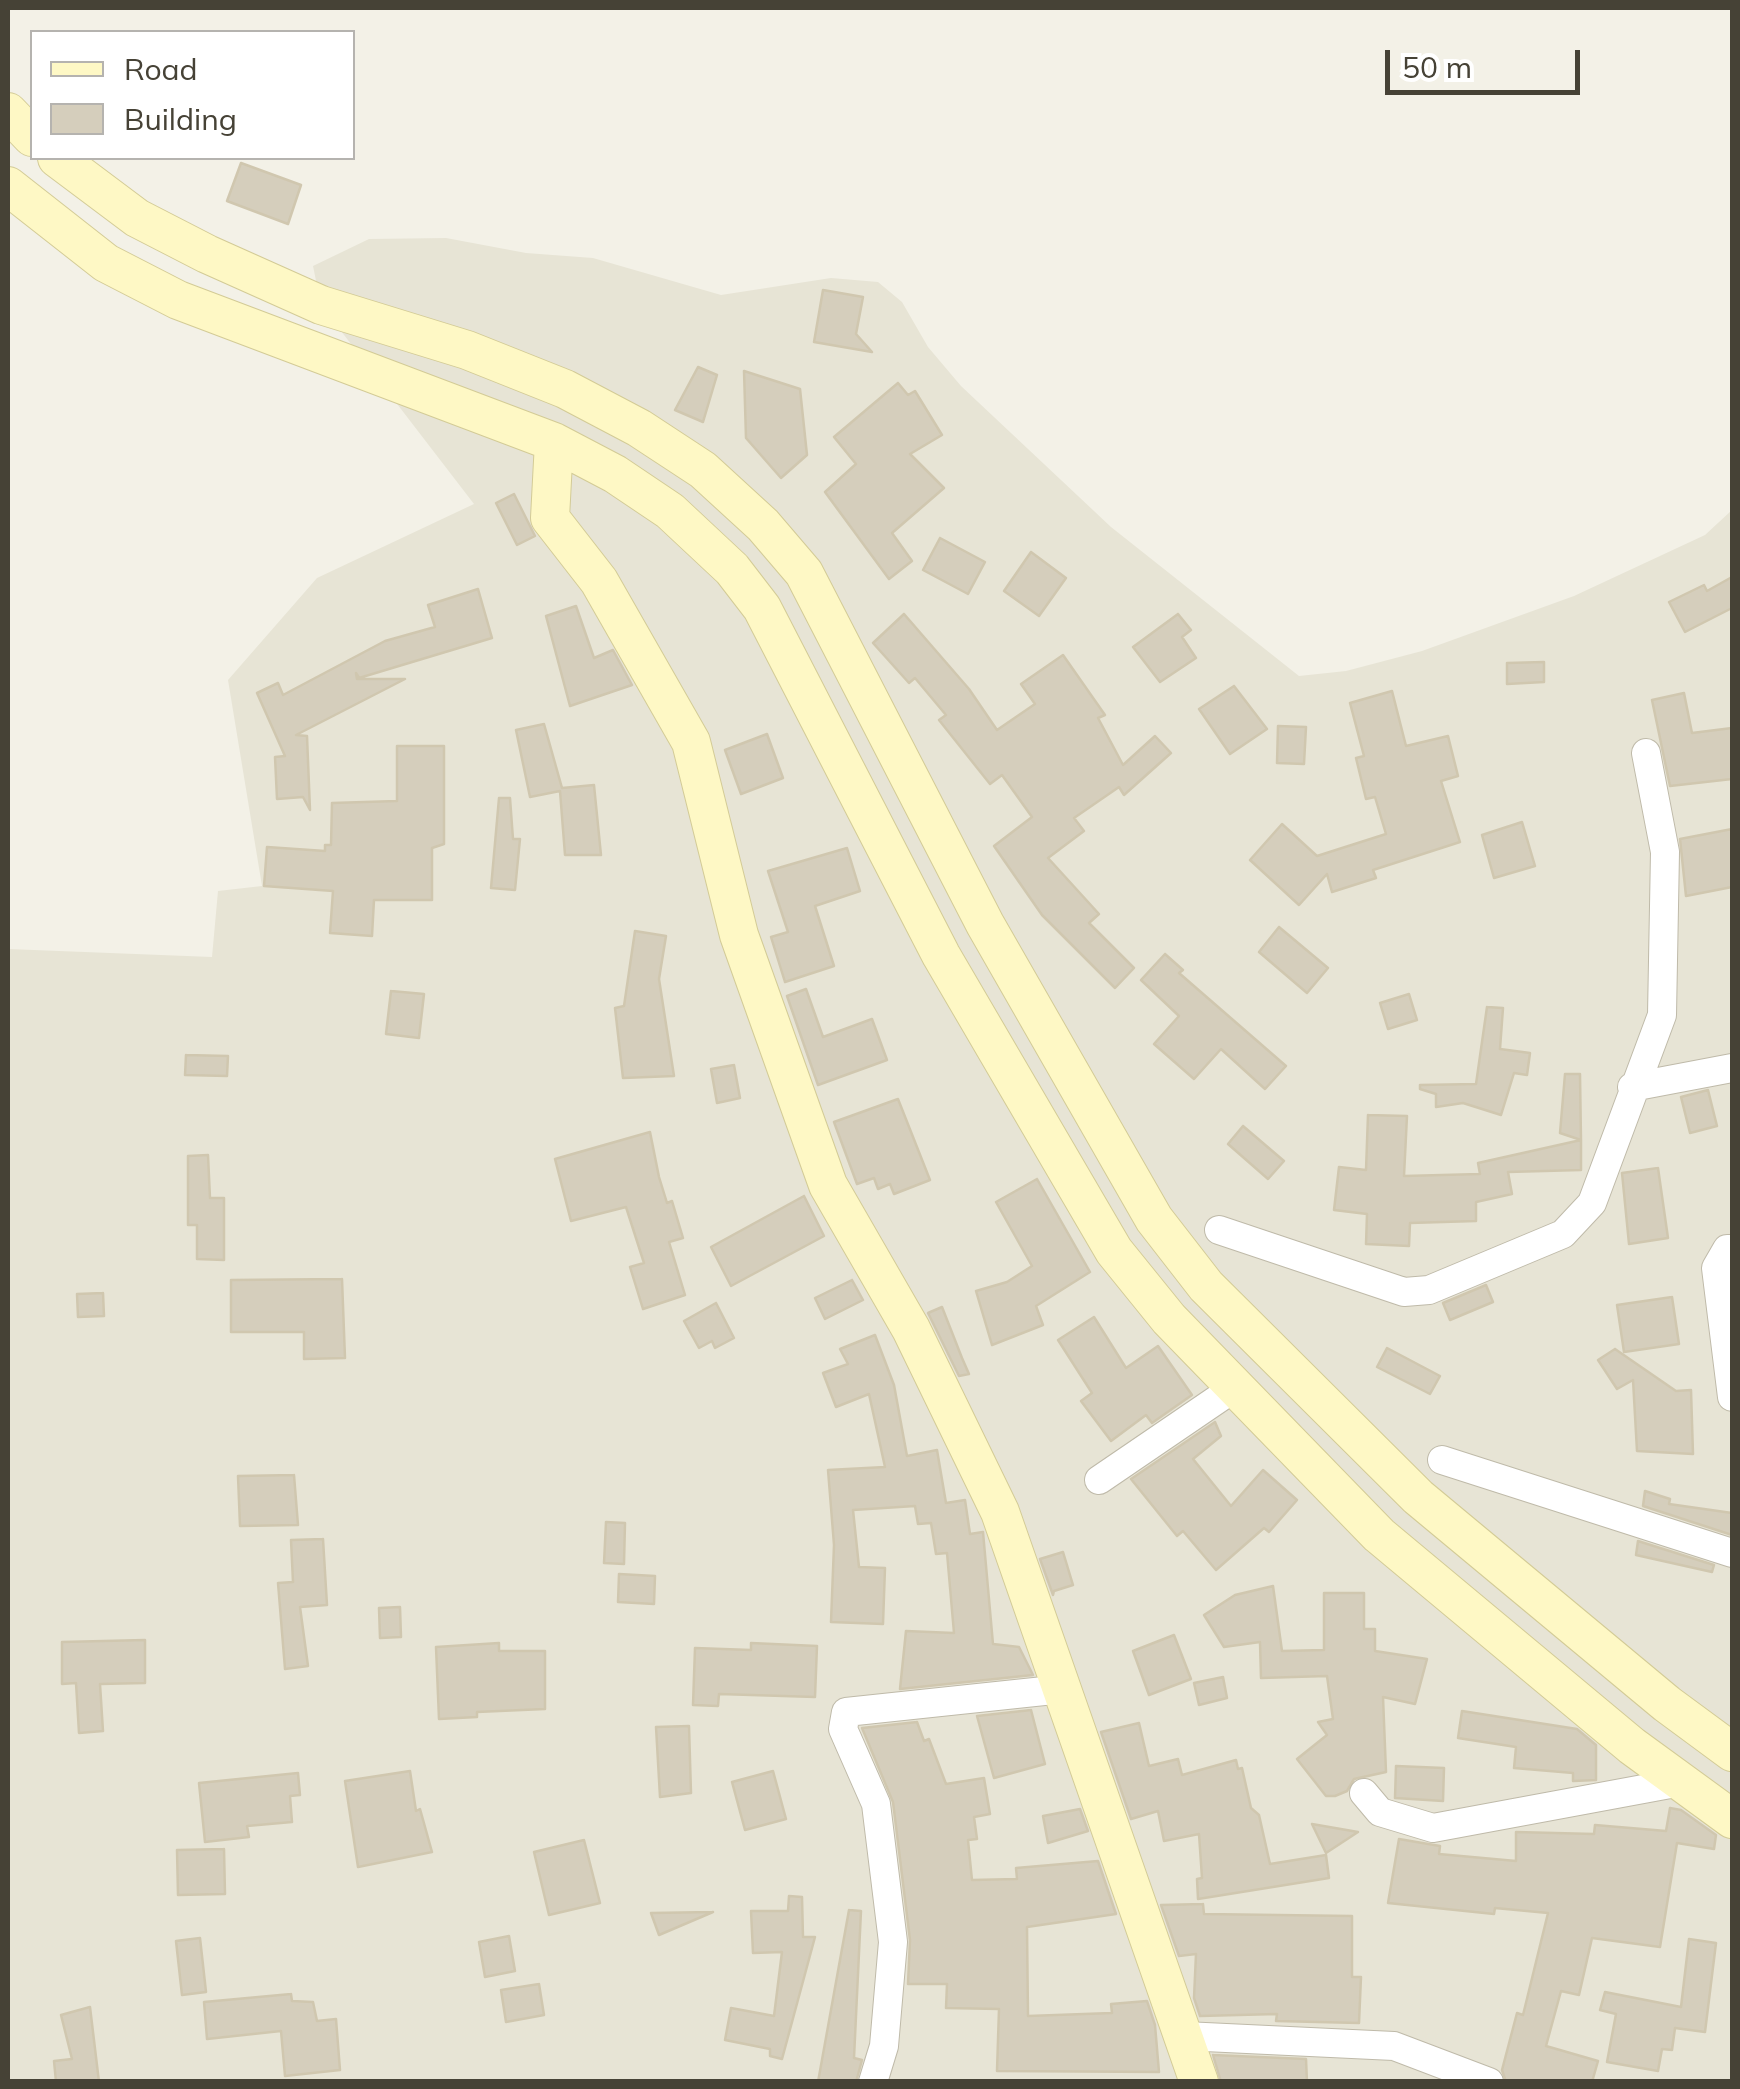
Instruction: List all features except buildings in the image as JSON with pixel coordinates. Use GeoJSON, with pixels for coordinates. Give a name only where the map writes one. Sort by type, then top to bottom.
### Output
{"type":"FeatureCollection","features":[{"type":"Feature","properties":{"kind":"main road"},"geometry":{"type":"LineString","coordinates":[[8,112],[30,135]]}},
{"type":"Feature","properties":{"kind":"main road"},"geometry":{"type":"LineString","coordinates":[[60,160],[138,218],[206,254],[321,305],[466,350],[566,389],[639,428],[703,470],[764,525],[804,573],[985,924],[1154,1219],[1206,1286],[1418,1497],[1667,1704],[1732,1752]]}},
{"type":"Feature","properties":{"kind":"main road"},"geometry":{"type":"LineString","coordinates":[[8,186],[106,263],[178,300],[554,442],[615,474],[670,511],[732,570],[762,608],[941,955],[1114,1251],[1168,1319],[1380,1535],[1681,1782],[1732,1819]]}},
{"type":"Feature","properties":{"kind":"main road"},"geometry":{"type":"LineString","coordinates":[[554,442],[550,518],[599,581],[691,742],[740,935],[828,1185],[910,1329],[1000,1512],[1198,2082]]}},
{"type":"Feature","properties":{"kind":"street"},"geometry":{"type":"LineString","coordinates":[[1219,1230],[1404,1292],[1429,1290],[1563,1234],[1592,1203],[1662,1015],[1665,852],[1646,753]]}},
{"type":"Feature","properties":{"kind":"street"},"geometry":{"type":"LineString","coordinates":[[1632,1087],[1732,1068]]}},
{"type":"Feature","properties":{"kind":"street"},"geometry":{"type":"LineString","coordinates":[[1732,1249],[1726,1249],[1716,1268],[1732,1397]]}},
{"type":"Feature","properties":{"kind":"street"},"geometry":{"type":"LineString","coordinates":[[1099,1480],[1234,1388]]}},
{"type":"Feature","properties":{"kind":"street"},"geometry":{"type":"LineString","coordinates":[[1442,1460],[1732,1553]]}},
{"type":"Feature","properties":{"kind":"street"},"geometry":{"type":"LineString","coordinates":[[874,2082],[884,2046],[894,1942],[876,1804],[843,1729],[846,1712],[1063,1689]]}},
{"type":"Feature","properties":{"kind":"street"},"geometry":{"type":"LineString","coordinates":[[1364,1793],[1380,1812],[1433,1828],[1681,1782]]}},
{"type":"Feature","properties":{"kind":"street"},"geometry":{"type":"LineString","coordinates":[[1184,2036],[1394,2046],[1489,2082]]}},
{"type":"Feature","properties":{"kind":"shaded area"},"geometry":{"type":"Polygon","coordinates":[[[446,238],[526,253],[593,258],[721,295],[831,278],[878,282],[902,302],[928,347],[961,386],[1111,527],[1299,676],[1346,671],[1422,651],[1574,596],[1705,535],[1732,510],[1732,2081],[8,2082],[8,949],[212,957],[218,891],[262,886],[228,680],[317,578],[474,504],[321,305],[313,266],[369,239],[446,238]]]}}]}
